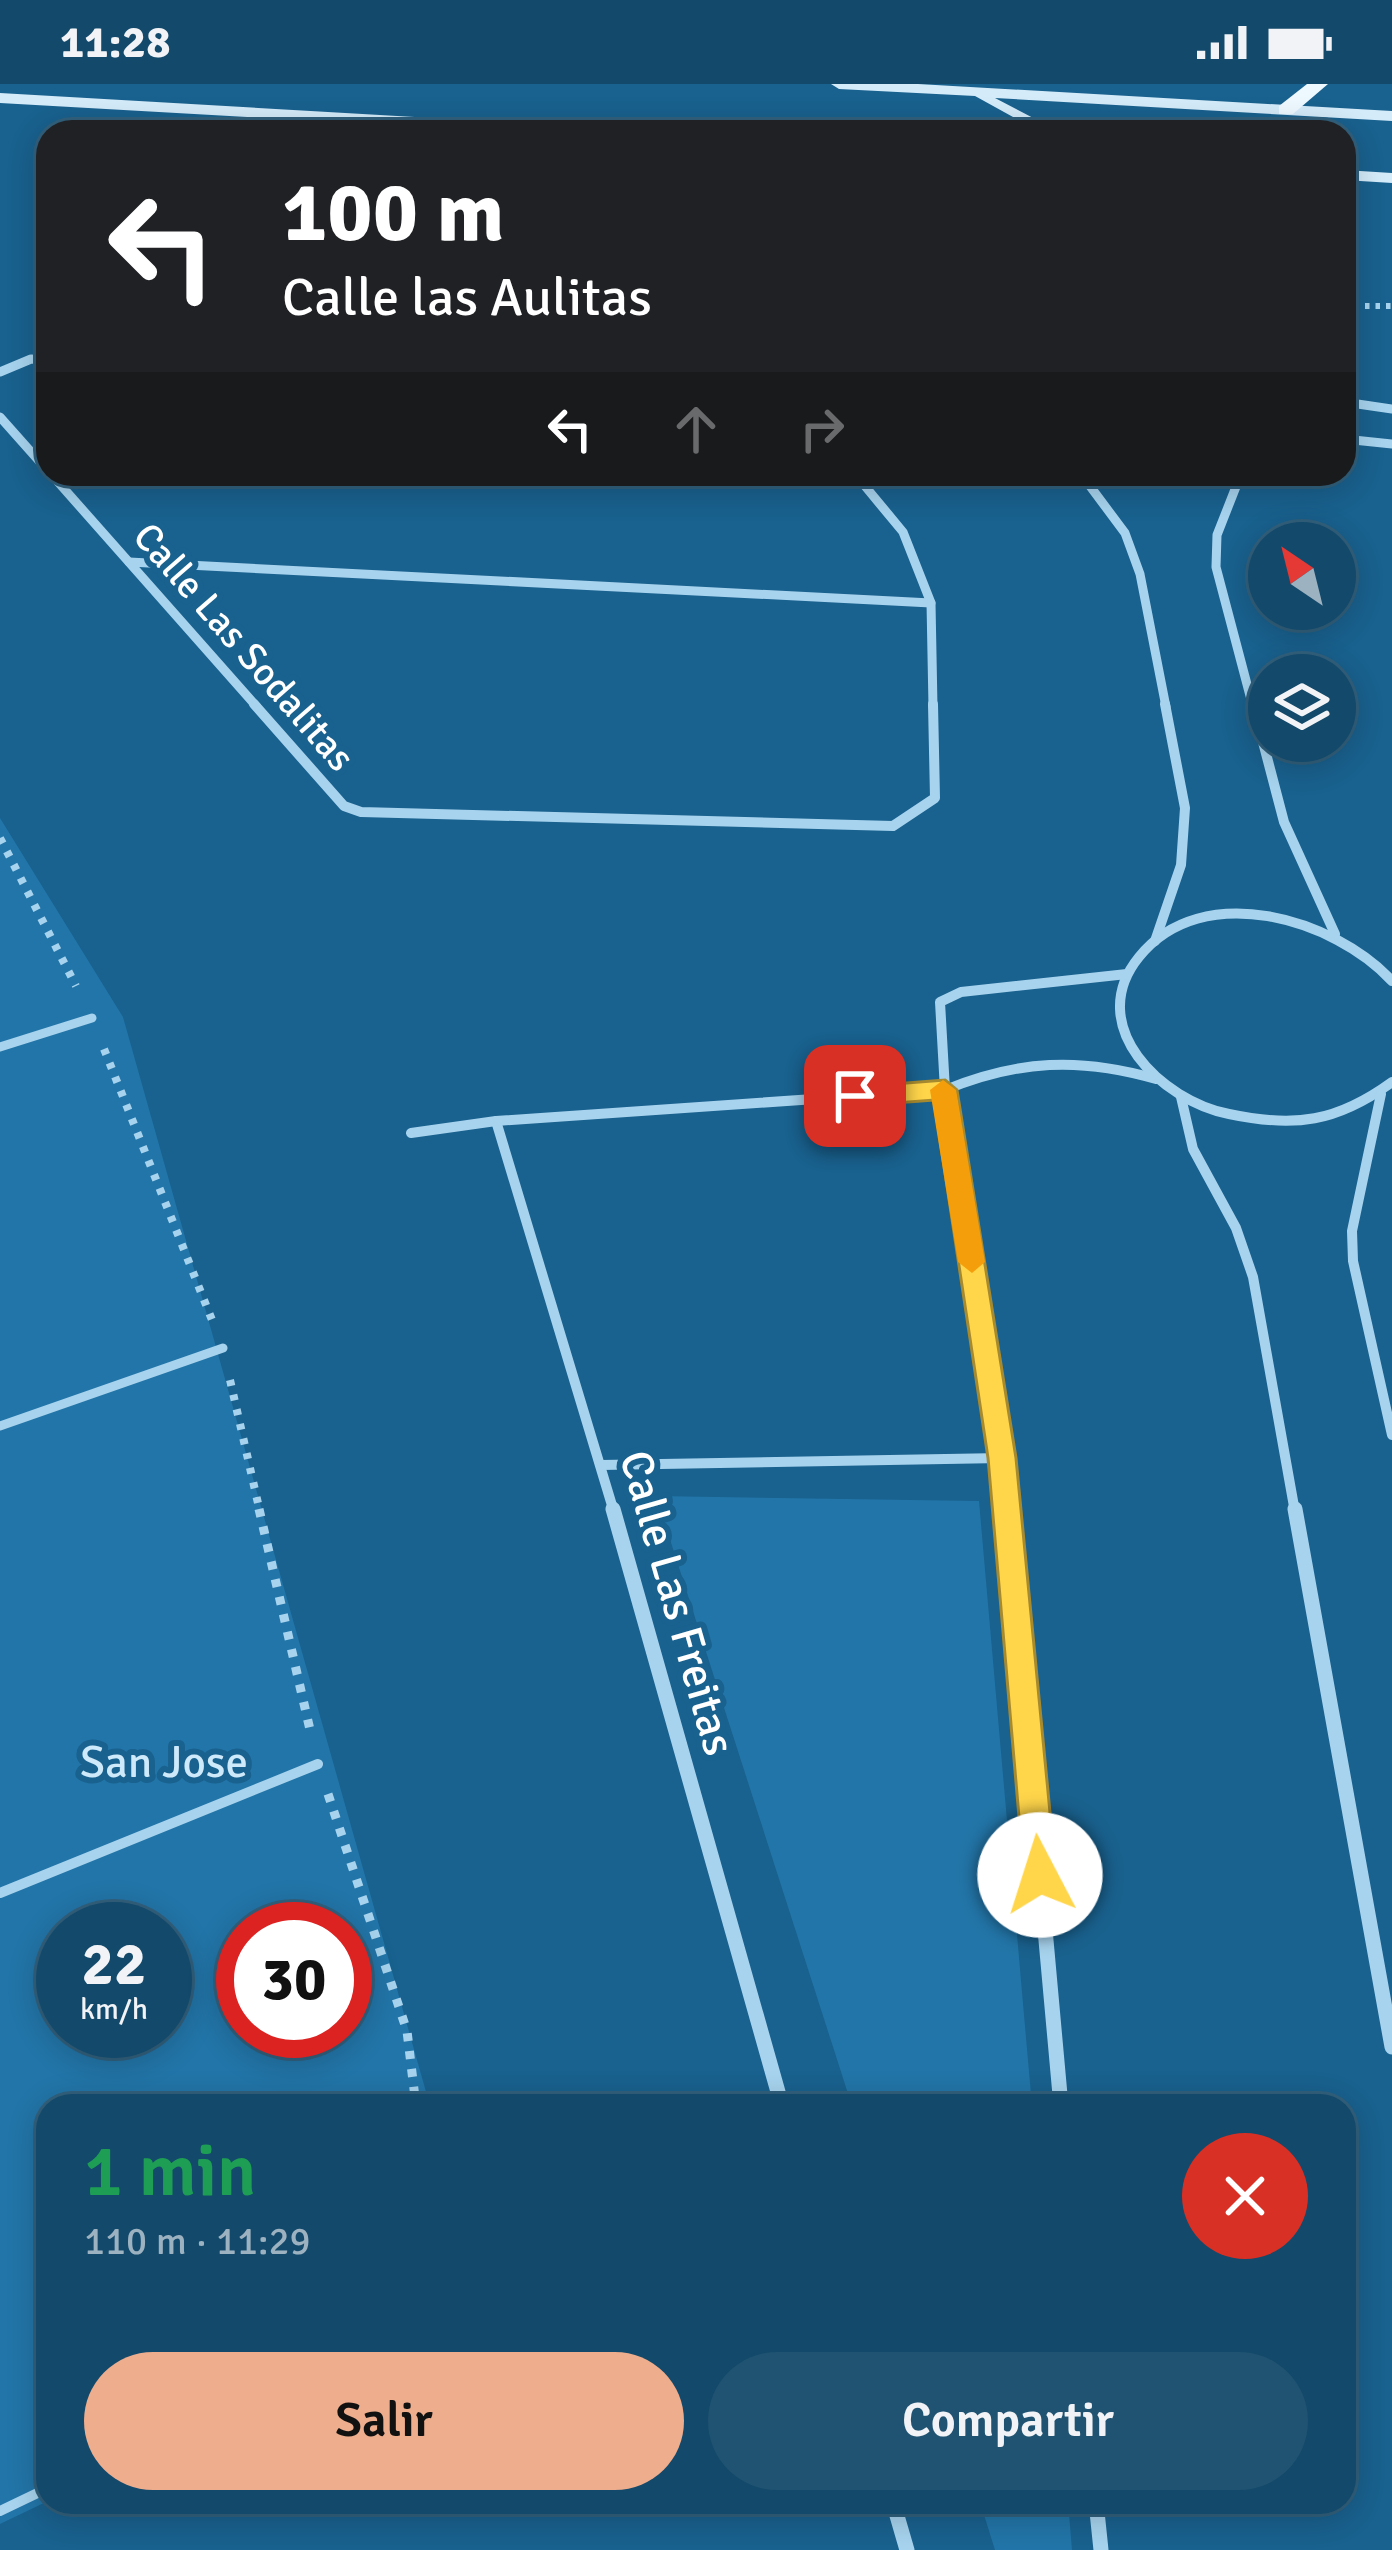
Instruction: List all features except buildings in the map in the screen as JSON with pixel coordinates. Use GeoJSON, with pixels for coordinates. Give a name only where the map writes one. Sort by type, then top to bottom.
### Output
{"type":"FeatureCollection","features":[{"type":"Feature","properties":{"kind":"main road"},"geometry":{"type":"LineString","coordinates":[[1286,110],[1319,84]]}},
{"type":"Feature","properties":{"kind":"street"},"geometry":{"type":"LineString","coordinates":[[839,84],[1392,116]]}},
{"type":"Feature","properties":{"kind":"street"},"geometry":{"type":"LineString","coordinates":[[969,91],[1028,120]]}},
{"type":"Feature","properties":{"kind":"street"},"geometry":{"type":"LineString","coordinates":[[0,98],[380,120]]}},
{"type":"Feature","properties":{"kind":"street"},"geometry":{"type":"LineString","coordinates":[[1356,176],[1392,178]]}},
{"type":"Feature","properties":{"kind":"street"},"geometry":{"type":"LineString","coordinates":[[2,370],[36,359]]}},
{"type":"Feature","properties":{"kind":"street"},"geometry":{"type":"LineString","coordinates":[[1356,404],[1392,409]]}},
{"type":"Feature","properties":{"kind":"street","name":"Calle Las Sodalitas"},"geometry":{"type":"LineString","coordinates":[[0,417],[36,457]]}},
{"type":"Feature","properties":{"kind":"street"},"geometry":{"type":"LineString","coordinates":[[1356,440],[1392,444]]}},
{"type":"Feature","properties":{"kind":"street","name":"Calle Las Sodalitas"},"geometry":{"type":"LineString","coordinates":[[61,486],[344,806],[361,812],[893,826],[935,798],[932,603]]}},
{"type":"Feature","properties":{"kind":"street"},"geometry":{"type":"LineString","coordinates":[[129,562],[932,603],[904,532],[865,486]]}},
{"type":"Feature","properties":{"kind":"street"},"geometry":{"type":"LineString","coordinates":[[1090,486],[1125,533],[1140,574],[1185,808],[1180,865],[1155,941],[1127,974],[1120,999],[1123,1027],[1135,1053],[1181,1097],[1214,1113],[1287,1125],[1324,1121],[1355,1110],[1392,1082]]}},
{"type":"Feature","properties":{"kind":"street"},"geometry":{"type":"LineString","coordinates":[[1236,486],[1217,535],[1216,567],[1283,822],[1335,934]]}},
{"type":"Feature","properties":{"kind":"street"},"geometry":{"type":"LineString","coordinates":[[1155,941],[1193,922],[1239,914],[1289,918],[1357,947],[1392,980]]}},
{"type":"Feature","properties":{"kind":"street"},"geometry":{"type":"LineString","coordinates":[[1059,2094],[1002,1458],[945,1090],[940,1002],[961,992],[1127,974]]}},
{"type":"Feature","properties":{"kind":"street"},"geometry":{"type":"LineString","coordinates":[[411,1133],[496,1121],[945,1090],[988,1070],[1046,1060],[1109,1064],[1156,1078]]}},
{"type":"Feature","properties":{"kind":"street"},"geometry":{"type":"LineString","coordinates":[[1381,1094],[1352,1231],[1353,1261],[1392,1435]]}},
{"type":"Feature","properties":{"kind":"street"},"geometry":{"type":"LineString","coordinates":[[1181,1097],[1193,1149],[1236,1228],[1253,1277],[1392,2047]]}},
{"type":"Feature","properties":{"kind":"street","name":"Calle Las Freitas"},"geometry":{"type":"LineString","coordinates":[[496,1121],[601,1466],[779,2094]]}},
{"type":"Feature","properties":{"kind":"street"},"geometry":{"type":"LineString","coordinates":[[601,1466],[1002,1458]]}},
{"type":"Feature","properties":{"kind":"street"},"geometry":{"type":"LineString","coordinates":[[896,2514],[907,2550]]}},
{"type":"Feature","properties":{"kind":"street"},"geometry":{"type":"LineString","coordinates":[[1097,2514],[1101,2550]]}},
{"type":"Feature","properties":{"kind":"lane"},"geometry":{"type":"LineString","coordinates":[[0,1047],[92,1018]]}},
{"type":"Feature","properties":{"kind":"lane"},"geometry":{"type":"LineString","coordinates":[[0,1426],[223,1348]]}},
{"type":"Feature","properties":{"kind":"lane"},"geometry":{"type":"LineString","coordinates":[[0,1893],[318,1764]]}},
{"type":"Feature","properties":{"kind":"lane"},"geometry":{"type":"LineString","coordinates":[[0,2511],[36,2494]]}},
{"type":"Feature","properties":{"kind":"path"},"geometry":{"type":"LineString","coordinates":[[1356,306],[1392,306]]}},
{"type":"Feature","properties":{"kind":"path"},"geometry":{"type":"LineString","coordinates":[[0,838],[92,1018],[223,1348],[318,1764],[407,2031],[415,2094]]}},
{"type":"Feature","properties":{"kind":"green space","name":"San Jose"},"geometry":{"type":"Polygon","coordinates":[[[0,818],[123,1017],[427,2094],[36,2094],[36,2507],[0,2524],[0,818]]]}},
{"type":"Feature","properties":{"kind":"green space"},"geometry":{"type":"Polygon","coordinates":[[[656,1496],[979,1501],[1031,2094],[848,2094],[656,1496]]]}},
{"type":"Feature","properties":{"kind":"green space"},"geometry":{"type":"Polygon","coordinates":[[[984,2514],[1069,2514],[1072,2550],[995,2550],[984,2514]]]}},
{"type":"Feature","properties":{"kind":"slow traffic"},"geometry":{"type":"LineString","coordinates":[[943,1090],[972,1262]]}},
{"type":"Feature","properties":{"kind":"route"},"geometry":{"type":"LineString","coordinates":[[855,1096],[945,1090],[1002,1458],[1040,1875]]}}]}
